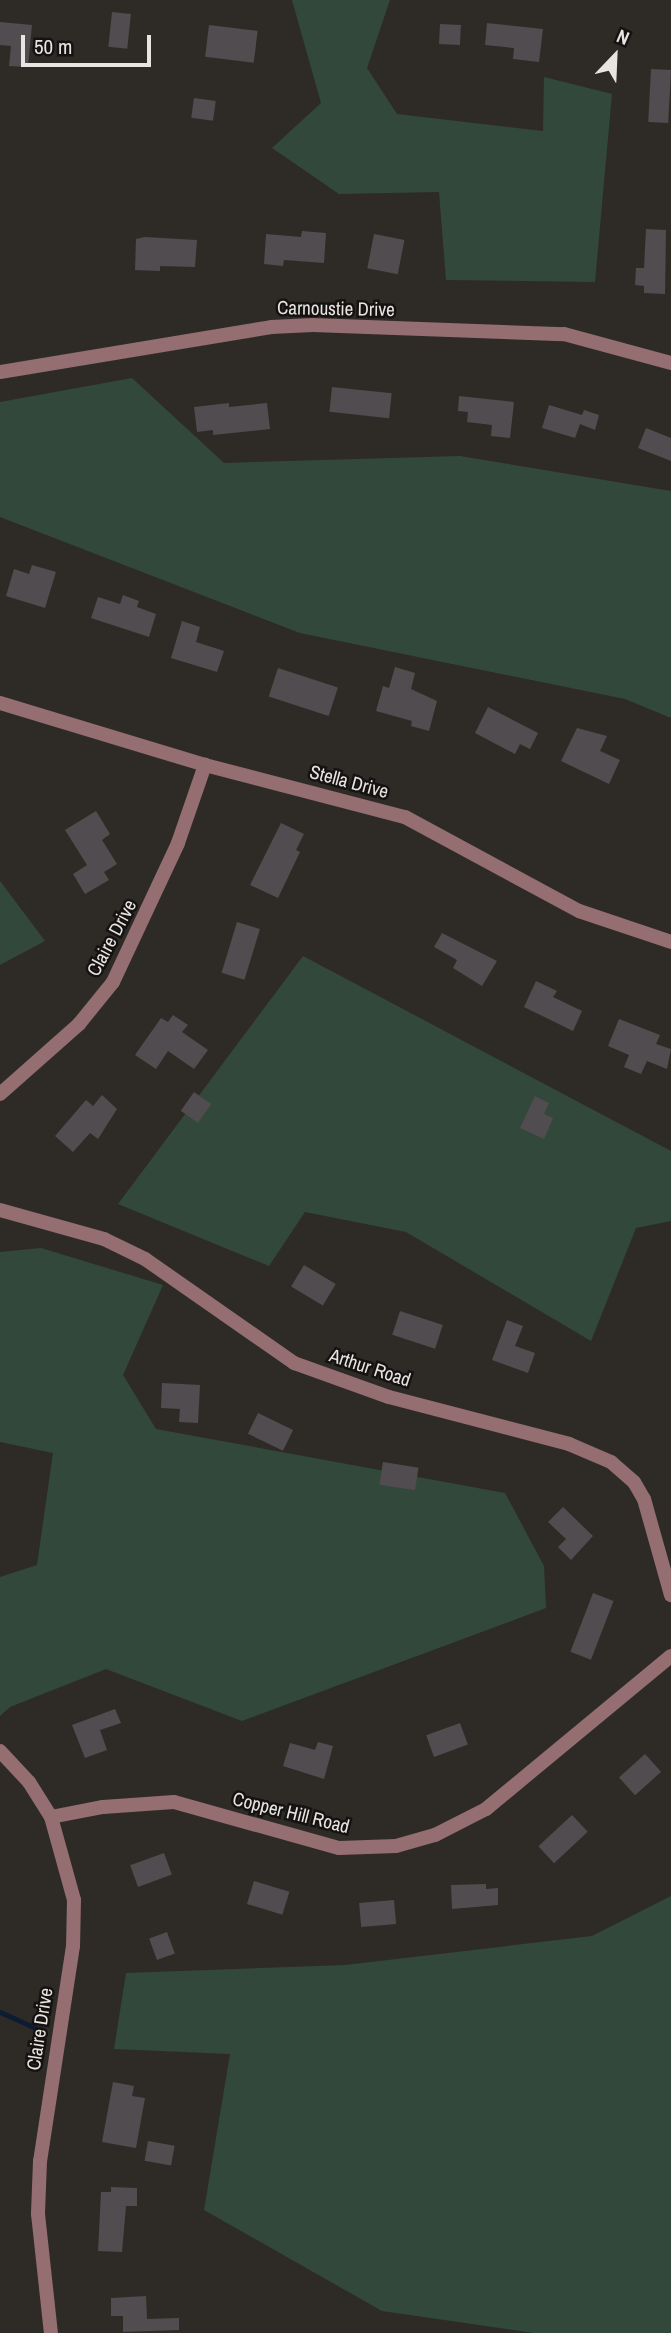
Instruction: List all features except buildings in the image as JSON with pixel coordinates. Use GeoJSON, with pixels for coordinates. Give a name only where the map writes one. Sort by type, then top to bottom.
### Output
{"type":"FeatureCollection","features":[{"type":"Feature","properties":{"kind":"street","name":"Carnoustie Drive"},"geometry":{"type":"LineString","coordinates":[[0,372],[271,327],[313,325],[564,334],[671,363]]}},
{"type":"Feature","properties":{"kind":"street","name":"Stella Drive"},"geometry":{"type":"LineString","coordinates":[[0,703],[205,765],[405,817],[579,911],[671,942]]}},
{"type":"Feature","properties":{"kind":"street","name":"Claire Drive"},"geometry":{"type":"LineString","coordinates":[[0,1094],[79,1024],[113,982],[168,866],[205,765]]}},
{"type":"Feature","properties":{"kind":"street","name":"Arthur Road"},"geometry":{"type":"LineString","coordinates":[[0,1210],[104,1239],[145,1259],[293,1363],[390,1397],[569,1444],[611,1462],[634,1482],[644,1499],[671,1595]]}},
{"type":"Feature","properties":{"kind":"street","name":"Copper Hill Road"},"geometry":{"type":"LineString","coordinates":[[51,1817],[146,1802],[174,1802],[339,1848],[396,1846],[435,1835],[486,1810],[671,1656]]}},
{"type":"Feature","properties":{"kind":"street","name":"Claire Drive"},"geometry":{"type":"LineString","coordinates":[[0,1751],[29,1782],[51,1817],[74,1900],[73,1946],[40,2161],[38,2214],[51,2333]]}},
{"type":"Feature","properties":{"kind":"green space"},"geometry":{"type":"Polygon","coordinates":[[[292,0],[390,0],[367,68],[397,114],[543,131],[544,77],[612,94],[595,282],[446,280],[439,192],[339,194],[272,148],[321,103],[292,0]]]}},
{"type":"Feature","properties":{"kind":"green space"},"geometry":{"type":"Polygon","coordinates":[[[132,378],[224,463],[460,456],[671,491],[671,718],[625,699],[300,633],[0,517],[0,402],[132,378]]]}},
{"type":"Feature","properties":{"kind":"green space"},"geometry":{"type":"Polygon","coordinates":[[[0,881],[45,941],[0,965],[0,881]]]}},
{"type":"Feature","properties":{"kind":"green space"},"geometry":{"type":"Polygon","coordinates":[[[303,956],[671,1151],[671,1221],[636,1228],[591,1341],[406,1232],[305,1212],[269,1266],[118,1204],[303,956]]]}},
{"type":"Feature","properties":{"kind":"green space"},"geometry":{"type":"Polygon","coordinates":[[[41,1248],[163,1285],[123,1375],[156,1429],[505,1493],[544,1566],[546,1608],[242,1721],[106,1669],[10,1707],[0,1716],[0,1577],[37,1565],[53,1453],[0,1442],[0,1252],[41,1248]]]}},
{"type":"Feature","properties":{"kind":"green space"},"geometry":{"type":"Polygon","coordinates":[[[671,1896],[671,2333],[534,2333],[382,2311],[204,2210],[230,2054],[114,2049],[126,1973],[345,1965],[592,1936],[671,1896]]]}},
{"type":"Feature","properties":{"kind":"waterway"},"geometry":{"type":"LineString","coordinates":[[0,2012],[40,2030]]}}]}
